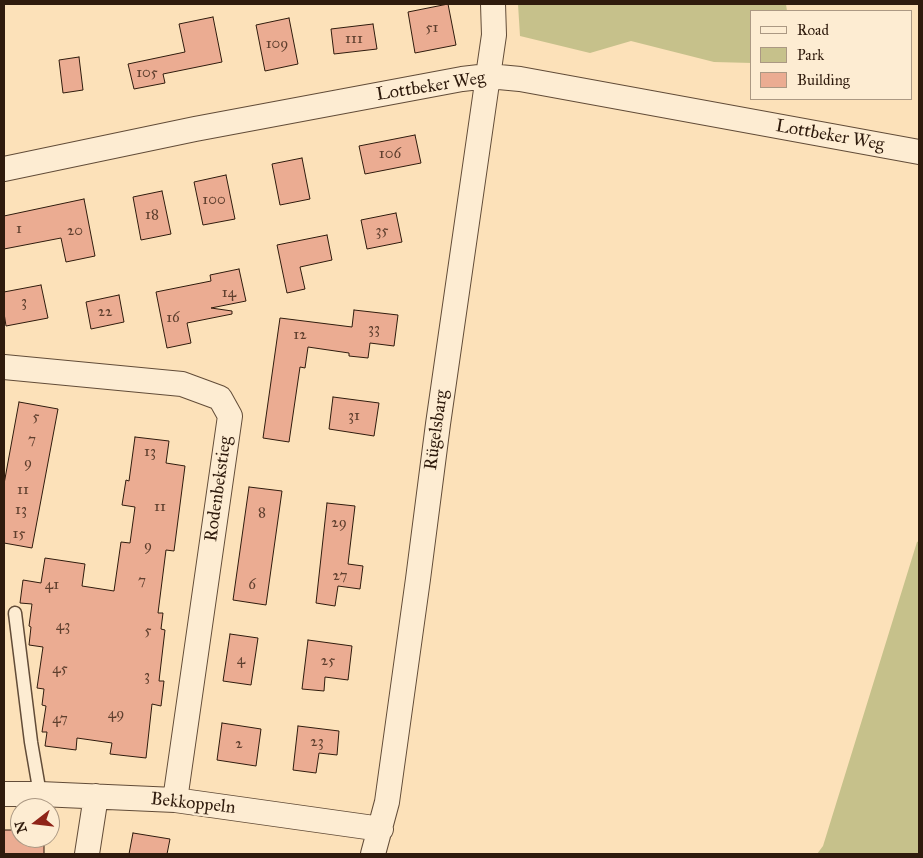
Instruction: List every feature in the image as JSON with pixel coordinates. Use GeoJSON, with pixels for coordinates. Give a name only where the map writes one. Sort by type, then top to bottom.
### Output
{"type":"FeatureCollection","features":[{"type":"Feature","properties":{"kind":"street","name":"Rügelsbarg"},"geometry":{"type":"LineString","coordinates":[[373,854],[387,802],[438,424],[494,35],[494,4]]}},
{"type":"Feature","properties":{"kind":"street","name":"Lottbeker Weg"},"geometry":{"type":"LineString","coordinates":[[4,169],[195,129],[462,79],[488,76],[520,80],[919,152]]}},
{"type":"Feature","properties":{"kind":"street","name":"Rodenbekstieg"},"geometry":{"type":"LineString","coordinates":[[4,366],[182,384],[220,398],[230,416],[175,800]]}},
{"type":"Feature","properties":{"kind":"street","name":"Bekkoppeln"},"geometry":{"type":"LineString","coordinates":[[4,794],[175,800],[381,829]]}},
{"type":"Feature","properties":{"kind":"street"},"geometry":{"type":"LineString","coordinates":[[87,854],[96,796]]}},
{"type":"Feature","properties":{"kind":"lane"},"geometry":{"type":"LineString","coordinates":[[15,612],[31,742],[40,794]]}},
{"type":"Feature","properties":{"kind":"green space"},"geometry":{"type":"Polygon","coordinates":[[[518,4],[786,4],[787,10],[750,10],[750,63],[714,62],[631,41],[590,53],[520,36],[518,4]]]}},
{"type":"Feature","properties":{"kind":"green space"},"geometry":{"type":"Polygon","coordinates":[[[919,541],[919,854],[817,854],[823,846],[917,542],[919,541]]]}},
{"type":"Feature","properties":{"kind":"building"},"geometry":{"type":"Polygon","coordinates":[[[448,4],[456,45],[415,53],[408,12],[448,4]]]}},
{"type":"Feature","properties":{"kind":"building"},"geometry":{"type":"Polygon","coordinates":[[[213,17],[222,62],[163,74],[165,83],[134,89],[128,64],[185,52],[179,24],[213,17]]]}},
{"type":"Feature","properties":{"kind":"building"},"geometry":{"type":"Polygon","coordinates":[[[289,18],[298,64],[265,71],[256,25],[289,18]]]}},
{"type":"Feature","properties":{"kind":"building"},"geometry":{"type":"Polygon","coordinates":[[[373,24],[377,49],[334,54],[331,29],[373,24]]]}},
{"type":"Feature","properties":{"kind":"building"},"geometry":{"type":"Polygon","coordinates":[[[79,57],[83,90],[63,93],[59,60],[79,57]]]}},
{"type":"Feature","properties":{"kind":"building"},"geometry":{"type":"Polygon","coordinates":[[[415,135],[421,163],[365,174],[359,146],[415,135]]]}},
{"type":"Feature","properties":{"kind":"building"},"geometry":{"type":"Polygon","coordinates":[[[302,158],[310,199],[280,205],[272,164],[302,158]]]}},
{"type":"Feature","properties":{"kind":"building"},"geometry":{"type":"Polygon","coordinates":[[[226,175],[235,219],[203,225],[194,182],[226,175]]]}},
{"type":"Feature","properties":{"kind":"building"},"geometry":{"type":"Polygon","coordinates":[[[162,191],[171,234],[141,240],[133,197],[162,191]]]}},
{"type":"Feature","properties":{"kind":"building"},"geometry":{"type":"Polygon","coordinates":[[[84,199],[95,256],[66,262],[61,238],[4,249],[4,216],[84,199]]]}},
{"type":"Feature","properties":{"kind":"building"},"geometry":{"type":"Polygon","coordinates":[[[396,213],[402,242],[367,249],[361,220],[396,213]]]}},
{"type":"Feature","properties":{"kind":"building"},"geometry":{"type":"Polygon","coordinates":[[[327,235],[332,260],[300,267],[305,289],[287,293],[277,245],[327,235]]]}},
{"type":"Feature","properties":{"kind":"building"},"geometry":{"type":"Polygon","coordinates":[[[239,269],[246,301],[211,308],[232,311],[232,314],[187,323],[191,343],[167,348],[156,292],[211,281],[210,275],[239,269]]]}},
{"type":"Feature","properties":{"kind":"building"},"geometry":{"type":"Polygon","coordinates":[[[41,285],[48,318],[6,326],[4,292],[41,285]]]}},
{"type":"Feature","properties":{"kind":"building"},"geometry":{"type":"Polygon","coordinates":[[[119,295],[124,322],[91,329],[86,302],[119,295]]]}},
{"type":"Feature","properties":{"kind":"building"},"geometry":{"type":"Polygon","coordinates":[[[354,310],[398,315],[394,346],[370,343],[368,358],[308,347],[305,368],[300,367],[289,442],[263,438],[280,318],[352,327],[354,310]]]}},
{"type":"Feature","properties":{"kind":"building"},"geometry":{"type":"Polygon","coordinates":[[[333,397],[379,403],[374,436],[329,429],[333,397]]]}},
{"type":"Feature","properties":{"kind":"building"},"geometry":{"type":"Polygon","coordinates":[[[19,402],[58,409],[32,548],[4,543],[4,484],[19,402]]]}},
{"type":"Feature","properties":{"kind":"building"},"geometry":{"type":"Polygon","coordinates":[[[135,437],[169,441],[166,463],[185,466],[174,551],[166,550],[158,613],[163,613],[161,629],[165,630],[159,681],[164,681],[161,706],[152,704],[146,758],[110,754],[112,743],[77,738],[76,750],[45,746],[47,732],[42,732],[46,706],[42,705],[44,689],[37,688],[43,647],[29,645],[32,604],[20,603],[23,580],[41,583],[45,558],[85,564],[82,586],[114,591],[121,542],[130,543],[135,507],[122,505],[126,480],[129,481],[135,437]]]}},
{"type":"Feature","properties":{"kind":"building"},"geometry":{"type":"Polygon","coordinates":[[[249,487],[282,491],[266,605],[233,600],[249,487]]]}},
{"type":"Feature","properties":{"kind":"building"},"geometry":{"type":"Polygon","coordinates":[[[327,503],[355,506],[348,564],[363,566],[360,589],[338,586],[335,606],[316,603],[327,503]]]}},
{"type":"Feature","properties":{"kind":"building"},"geometry":{"type":"Polygon","coordinates":[[[230,634],[258,638],[251,685],[223,681],[230,634]]]}},
{"type":"Feature","properties":{"kind":"building"},"geometry":{"type":"Polygon","coordinates":[[[308,640],[352,646],[348,680],[325,677],[324,691],[302,689],[308,640]]]}},
{"type":"Feature","properties":{"kind":"building"},"geometry":{"type":"Polygon","coordinates":[[[222,723],[261,729],[256,766],[217,760],[222,723]]]}},
{"type":"Feature","properties":{"kind":"building"},"geometry":{"type":"Polygon","coordinates":[[[298,726],[339,731],[337,755],[319,753],[316,773],[293,770],[298,726]]]}},
{"type":"Feature","properties":{"kind":"building"},"geometry":{"type":"Polygon","coordinates":[[[4,830],[10,830],[10,848],[44,848],[44,854],[4,854],[4,830]]]}},
{"type":"Feature","properties":{"kind":"building"},"geometry":{"type":"Polygon","coordinates":[[[133,833],[170,839],[167,854],[129,854],[133,833]]]}}]}
